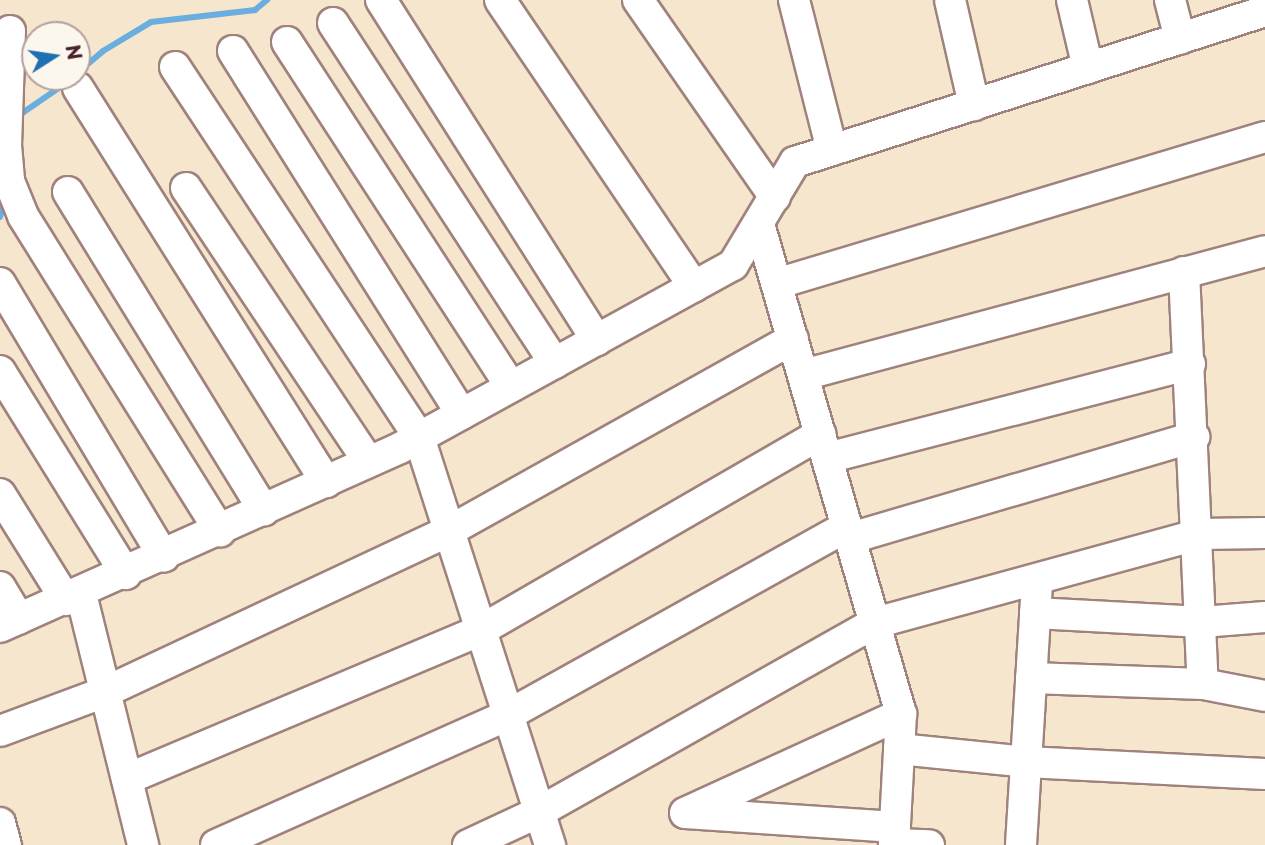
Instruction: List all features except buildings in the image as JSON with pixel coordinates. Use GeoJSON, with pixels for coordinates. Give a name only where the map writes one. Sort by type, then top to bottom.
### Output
{"type":"FeatureCollection","features":[{"type":"Feature","properties":{"kind":"street"},"geometry":{"type":"LineString","coordinates":[[381,0],[597,340]]}},
{"type":"Feature","properties":{"kind":"street"},"geometry":{"type":"LineString","coordinates":[[500,0],[694,287]]}},
{"type":"Feature","properties":{"kind":"street"},"geometry":{"type":"LineString","coordinates":[[638,0],[775,197]]}},
{"type":"Feature","properties":{"kind":"street"},"geometry":{"type":"LineString","coordinates":[[794,0],[832,150]]}},
{"type":"Feature","properties":{"kind":"street"},"geometry":{"type":"LineString","coordinates":[[950,0],[974,105]]}},
{"type":"Feature","properties":{"kind":"street"},"geometry":{"type":"LineString","coordinates":[[1072,0],[1088,68]]}},
{"type":"Feature","properties":{"kind":"street"},"geometry":{"type":"LineString","coordinates":[[1170,0],[1180,39]]}},
{"type":"Feature","properties":{"kind":"street"},"geometry":{"type":"LineString","coordinates":[[0,587],[10,623],[164,557],[419,438],[733,265],[795,162],[1180,39],[1257,9]]}},
{"type":"Feature","properties":{"kind":"street"},"geometry":{"type":"LineString","coordinates":[[333,23],[555,363]]}},
{"type":"Feature","properties":{"kind":"street"},"geometry":{"type":"LineString","coordinates":[[10,31],[6,145],[9,181],[23,216],[220,531]]}},
{"type":"Feature","properties":{"kind":"street"},"geometry":{"type":"LineString","coordinates":[[288,42],[512,387]]}},
{"type":"Feature","properties":{"kind":"street"},"geometry":{"type":"LineString","coordinates":[[233,51],[462,414]]}},
{"type":"Feature","properties":{"kind":"street"},"geometry":{"type":"LineString","coordinates":[[175,67],[419,438],[550,845]]}},
{"type":"Feature","properties":{"kind":"street"},"geometry":{"type":"LineString","coordinates":[[80,91],[326,482]]}},
{"type":"Feature","properties":{"kind":"street"},"geometry":{"type":"LineString","coordinates":[[779,283],[1265,137]]}},
{"type":"Feature","properties":{"kind":"street"},"geometry":{"type":"LineString","coordinates":[[186,188],[369,462]]}},
{"type":"Feature","properties":{"kind":"street"},"geometry":{"type":"LineString","coordinates":[[68,192],[264,510]]}},
{"type":"Feature","properties":{"kind":"street"},"geometry":{"type":"LineString","coordinates":[[760,224],[901,714],[894,838]]}},
{"type":"Feature","properties":{"kind":"street"},"geometry":{"type":"LineString","coordinates":[[803,375],[1265,250]]}},
{"type":"Feature","properties":{"kind":"street"},"geometry":{"type":"LineString","coordinates":[[1184,272],[1200,534],[1203,684]]}},
{"type":"Feature","properties":{"kind":"street"},"geometry":{"type":"LineString","coordinates":[[0,283],[164,557]]}},
{"type":"Feature","properties":{"kind":"street"},"geometry":{"type":"LineString","coordinates":[[0,732],[105,692],[449,531],[793,339]]}},
{"type":"Feature","properties":{"kind":"street"},"geometry":{"type":"LineString","coordinates":[[127,779],[481,630],[824,446],[1190,363]]}},
{"type":"Feature","properties":{"kind":"street"},"geometry":{"type":"LineString","coordinates":[[0,371],[126,574]]}},
{"type":"Feature","properties":{"kind":"street"},"geometry":{"type":"LineString","coordinates":[[216,845],[508,715],[849,532],[1194,437]]}},
{"type":"Feature","properties":{"kind":"street"},"geometry":{"type":"LineString","coordinates":[[0,494],[74,597],[105,692],[143,845]]}},
{"type":"Feature","properties":{"kind":"street"},"geometry":{"type":"LineString","coordinates":[[468,845],[539,812],[874,624],[1037,582],[1200,534],[1265,533]]}},
{"type":"Feature","properties":{"kind":"street"},"geometry":{"type":"LineString","coordinates":[[1021,845],[1037,582]]}},
{"type":"Feature","properties":{"kind":"street"},"geometry":{"type":"LineString","coordinates":[[1035,613],[1202,622],[1265,617]]}},
{"type":"Feature","properties":{"kind":"street"},"geometry":{"type":"LineString","coordinates":[[1031,678],[1203,684],[1265,696]]}},
{"type":"Feature","properties":{"kind":"street"},"geometry":{"type":"LineString","coordinates":[[901,714],[685,813],[894,838],[929,845]]}},
{"type":"Feature","properties":{"kind":"street"},"geometry":{"type":"LineString","coordinates":[[899,749],[1026,762],[1265,774]]}},
{"type":"Feature","properties":{"kind":"street"},"geometry":{"type":"LineString","coordinates":[[0,823],[6,845]]}},
{"type":"Feature","properties":{"kind":"waterway"},"geometry":{"type":"LineString","coordinates":[[91,61],[151,22],[255,10],[267,0]]}},
{"type":"Feature","properties":{"kind":"waterway"},"geometry":{"type":"LineString","coordinates":[[18,116],[54,91]]}},
{"type":"Feature","properties":{"kind":"waterway"},"geometry":{"type":"LineString","coordinates":[[0,217],[5,199]]}}]}
